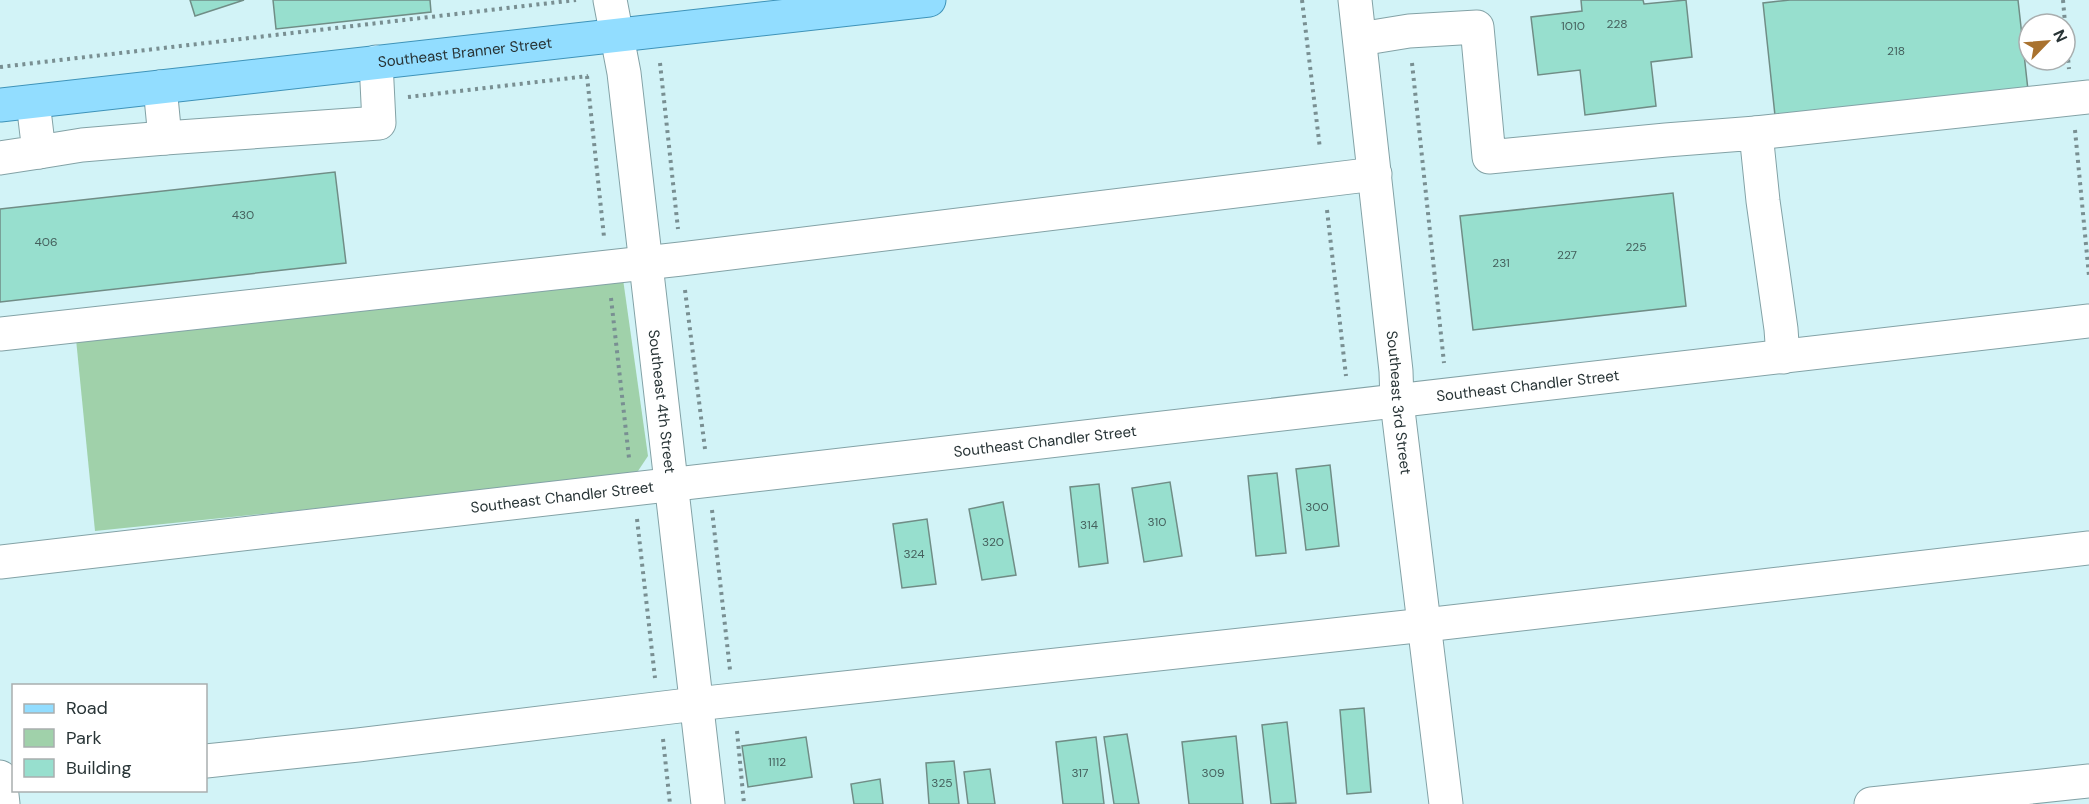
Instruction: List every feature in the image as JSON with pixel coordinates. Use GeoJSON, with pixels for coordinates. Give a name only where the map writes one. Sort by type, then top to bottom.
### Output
{"type":"FeatureCollection","features":[{"type":"Feature","properties":{"kind":"main road","name":"Southeast Branner Street"},"geometry":{"type":"LineString","coordinates":[[0,105],[929,0]]}},
{"type":"Feature","properties":{"kind":"street","name":"Southeast 4th Street"},"geometry":{"type":"LineString","coordinates":[[610,0],[624,73],[708,804]]}},
{"type":"Feature","properties":{"kind":"street","name":"Southeast 3rd Street"},"geometry":{"type":"LineString","coordinates":[[1355,0],[1396,371],[1397,402],[1446,804]]}},
{"type":"Feature","properties":{"kind":"street"},"geometry":{"type":"LineString","coordinates":[[1360,39],[1409,31],[1476,14],[1489,157],[1756,134],[2081,97]]}},
{"type":"Feature","properties":{"kind":"street"},"geometry":{"type":"LineString","coordinates":[[0,158],[82,146],[165,138],[379,123],[376,62]]}},
{"type":"Feature","properties":{"kind":"street"},"geometry":{"type":"LineString","coordinates":[[160,87],[165,138]]}},
{"type":"Feature","properties":{"kind":"street"},"geometry":{"type":"LineString","coordinates":[[33,102],[39,152]]}},
{"type":"Feature","properties":{"kind":"street"},"geometry":{"type":"LineString","coordinates":[[1756,134],[1783,357]]}},
{"type":"Feature","properties":{"kind":"street"},"geometry":{"type":"LineString","coordinates":[[0,334],[681,259],[1375,174]]}},
{"type":"Feature","properties":{"kind":"street","name":"Southeast Chandler Street"},"geometry":{"type":"LineString","coordinates":[[0,562],[2089,321]]}},
{"type":"Feature","properties":{"kind":"street"},"geometry":{"type":"LineString","coordinates":[[207,761],[696,704],[1425,625],[2089,548]]}},
{"type":"Feature","properties":{"kind":"street"},"geometry":{"type":"LineString","coordinates":[[0,777],[3,804]]}},
{"type":"Feature","properties":{"kind":"street"},"geometry":{"type":"LineString","coordinates":[[1871,804],[2089,781]]}},
{"type":"Feature","properties":{"kind":"path"},"geometry":{"type":"LineString","coordinates":[[0,67],[576,0]]}},
{"type":"Feature","properties":{"kind":"path"},"geometry":{"type":"LineString","coordinates":[[2063,0],[2081,97],[2089,276]]}},
{"type":"Feature","properties":{"kind":"path"},"geometry":{"type":"LineString","coordinates":[[657,30],[744,804]]}},
{"type":"Feature","properties":{"kind":"path"},"geometry":{"type":"LineString","coordinates":[[1409,31],[1445,367]]}},
{"type":"Feature","properties":{"kind":"path"},"geometry":{"type":"LineString","coordinates":[[587,76],[670,804]]}},
{"type":"Feature","properties":{"kind":"green space"},"geometry":{"type":"Polygon","coordinates":[[[622,272],[648,456],[638,471],[616,478],[95,531],[75,329],[622,272]]]}},
{"type":"Feature","properties":{"kind":"building"},"geometry":{"type":"Polygon","coordinates":[[[190,0],[244,0],[195,16],[190,0]]]}},
{"type":"Feature","properties":{"kind":"building"},"geometry":{"type":"Polygon","coordinates":[[[273,0],[430,0],[431,12],[276,29],[273,0]]]}},
{"type":"Feature","properties":{"kind":"building"},"geometry":{"type":"Polygon","coordinates":[[[1581,0],[1643,0],[1644,4],[1686,0],[1692,57],[1651,62],[1656,106],[1585,115],[1580,70],[1538,75],[1531,17],[1582,11],[1581,0]]]}},
{"type":"Feature","properties":{"kind":"building"},"geometry":{"type":"Polygon","coordinates":[[[1790,0],[2018,0],[2017,72],[2026,72],[2029,99],[1776,125],[1763,3],[1790,0]]]}},
{"type":"Feature","properties":{"kind":"building"},"geometry":{"type":"Polygon","coordinates":[[[335,172],[346,263],[0,302],[0,209],[335,172]]]}},
{"type":"Feature","properties":{"kind":"building"},"geometry":{"type":"Polygon","coordinates":[[[1673,193],[1686,306],[1473,330],[1460,216],[1673,193]]]}},
{"type":"Feature","properties":{"kind":"building"},"geometry":{"type":"Polygon","coordinates":[[[1330,465],[1339,546],[1306,550],[1296,469],[1330,465]]]}},
{"type":"Feature","properties":{"kind":"building"},"geometry":{"type":"Polygon","coordinates":[[[1277,473],[1286,553],[1256,556],[1248,476],[1277,473]]]}},
{"type":"Feature","properties":{"kind":"building"},"geometry":{"type":"Polygon","coordinates":[[[1170,482],[1182,556],[1144,562],[1132,488],[1170,482]]]}},
{"type":"Feature","properties":{"kind":"building"},"geometry":{"type":"Polygon","coordinates":[[[1099,484],[1108,563],[1079,567],[1070,487],[1099,484]]]}},
{"type":"Feature","properties":{"kind":"building"},"geometry":{"type":"Polygon","coordinates":[[[1003,502],[1016,575],[982,580],[969,509],[1003,502]]]}},
{"type":"Feature","properties":{"kind":"building"},"geometry":{"type":"Polygon","coordinates":[[[927,519],[936,584],[902,588],[893,524],[927,519]]]}},
{"type":"Feature","properties":{"kind":"building"},"geometry":{"type":"Polygon","coordinates":[[[1364,708],[1371,792],[1347,794],[1340,710],[1364,708]]]}},
{"type":"Feature","properties":{"kind":"building"},"geometry":{"type":"Polygon","coordinates":[[[1287,722],[1296,803],[1271,804],[1262,725],[1287,722]]]}},
{"type":"Feature","properties":{"kind":"building"},"geometry":{"type":"Polygon","coordinates":[[[1127,734],[1139,804],[1114,804],[1104,737],[1127,734]]]}},
{"type":"Feature","properties":{"kind":"building"},"geometry":{"type":"Polygon","coordinates":[[[1236,736],[1243,804],[1189,804],[1182,742],[1236,736]]]}},
{"type":"Feature","properties":{"kind":"building"},"geometry":{"type":"Polygon","coordinates":[[[806,737],[812,777],[748,787],[742,746],[806,737]]]}},
{"type":"Feature","properties":{"kind":"building"},"geometry":{"type":"Polygon","coordinates":[[[1096,737],[1104,804],[1063,804],[1056,742],[1096,737]]]}},
{"type":"Feature","properties":{"kind":"building"},"geometry":{"type":"Polygon","coordinates":[[[954,761],[959,804],[929,804],[926,763],[954,761]]]}},
{"type":"Feature","properties":{"kind":"building"},"geometry":{"type":"Polygon","coordinates":[[[990,769],[995,804],[968,804],[964,772],[990,769]]]}},
{"type":"Feature","properties":{"kind":"building"},"geometry":{"type":"Polygon","coordinates":[[[880,779],[883,804],[854,804],[851,784],[880,779]]]}}]}
